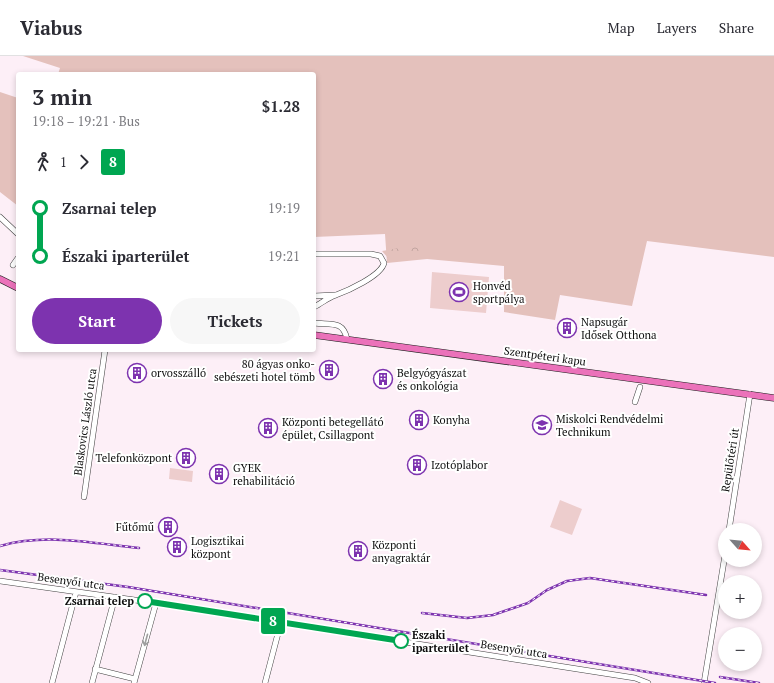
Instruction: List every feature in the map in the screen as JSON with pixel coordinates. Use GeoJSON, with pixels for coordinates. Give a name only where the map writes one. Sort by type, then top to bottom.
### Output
{"type":"FeatureCollection","features":[{"type":"Feature","properties":{"kind":"main road"},"geometry":{"type":"LineString","coordinates":[[1,282],[16,287]]}},
{"type":"Feature","properties":{"kind":"main road","name":"Szentpéteri kapu"},"geometry":{"type":"LineString","coordinates":[[316,335],[774,398]]}},
{"type":"Feature","properties":{"kind":"street"},"geometry":{"type":"LineString","coordinates":[[0,217],[16,232]]}},
{"type":"Feature","properties":{"kind":"street"},"geometry":{"type":"LineString","coordinates":[[316,254],[371,254],[380,256],[384,260],[381,270],[357,286],[316,306]]}},
{"type":"Feature","properties":{"kind":"street"},"geometry":{"type":"LineString","coordinates":[[13,265],[16,261]]}},
{"type":"Feature","properties":{"kind":"street"},"geometry":{"type":"LineString","coordinates":[[316,296],[336,295]]}},
{"type":"Feature","properties":{"kind":"street"},"geometry":{"type":"LineString","coordinates":[[316,297],[320,300],[316,306]]}},
{"type":"Feature","properties":{"kind":"street"},"geometry":{"type":"LineString","coordinates":[[316,323],[339,326],[345,330],[347,339]]}},
{"type":"Feature","properties":{"kind":"street","name":"Blaskovics László utca"},"geometry":{"type":"LineString","coordinates":[[84,497],[105,352]]}},
{"type":"Feature","properties":{"kind":"street"},"geometry":{"type":"LineString","coordinates":[[635,402],[640,387]]}},
{"type":"Feature","properties":{"kind":"street","name":"Repülőtéri út"},"geometry":{"type":"LineString","coordinates":[[730,523],[750,394]]}},
{"type":"Feature","properties":{"kind":"street"},"geometry":{"type":"LineString","coordinates":[[704,683],[723,567]]}},
{"type":"Feature","properties":{"kind":"street","name":"Besenyői utca"},"geometry":{"type":"LineString","coordinates":[[0,581],[281,622],[635,678],[648,683]]}},
{"type":"Feature","properties":{"kind":"street"},"geometry":{"type":"LineString","coordinates":[[52,683],[76,592]]}},
{"type":"Feature","properties":{"kind":"street"},"geometry":{"type":"LineString","coordinates":[[100,595],[113,604]]}},
{"type":"Feature","properties":{"kind":"street"},"geometry":{"type":"LineString","coordinates":[[92,683],[115,597]]}},
{"type":"Feature","properties":{"kind":"street"},"geometry":{"type":"LineString","coordinates":[[95,669],[134,681],[156,603]]}},
{"type":"Feature","properties":{"kind":"street"},"geometry":{"type":"LineString","coordinates":[[265,683],[281,622]]}},
{"type":"Feature","properties":{"kind":"green space"},"geometry":{"type":"Polygon","coordinates":[[[23,56],[774,56],[774,257],[647,241],[632,306],[560,295],[555,320],[504,312],[504,266],[427,259],[387,263],[385,234],[316,237],[316,72],[59,72],[60,68],[23,56]]]}},
{"type":"Feature","properties":{"kind":"green space"},"geometry":{"type":"Polygon","coordinates":[[[0,92],[16,97],[16,204],[0,192],[0,92]]]}},
{"type":"Feature","properties":{"kind":"green space"},"geometry":{"type":"Polygon","coordinates":[[[417,245],[423,246],[426,253],[388,258],[382,251],[417,245]]]}},
{"type":"Feature","properties":{"kind":"shaded area","name":"Honvéd sportpálya"},"geometry":{"type":"Polygon","coordinates":[[[432,272],[489,277],[486,313],[430,308],[432,272]]]}},
{"type":"Feature","properties":{"kind":"shaded area"},"geometry":{"type":"Polygon","coordinates":[[[170,468],[193,471],[192,482],[169,479],[170,468]]]}},
{"type":"Feature","properties":{"kind":"shaded area"},"geometry":{"type":"Polygon","coordinates":[[[560,500],[582,509],[572,535],[550,527],[560,500]]]}},
{"type":"Feature","properties":{"kind":"railway"},"geometry":{"type":"LineString","coordinates":[[0,546],[35,540],[69,540],[139,548]]}},
{"type":"Feature","properties":{"kind":"railway"},"geometry":{"type":"LineString","coordinates":[[0,570],[128,587],[715,683]]}},
{"type":"Feature","properties":{"kind":"railway"},"geometry":{"type":"LineString","coordinates":[[422,613],[467,618],[493,615],[528,603],[547,590],[567,581],[590,578],[706,595]]}},
{"type":"Feature","properties":{"kind":"railway"},"geometry":{"type":"LineString","coordinates":[[720,677],[759,683]]}},
{"type":"Feature","properties":{"kind":"bus line","name":"8"},"geometry":{"type":"LineString","coordinates":[[145,601],[401,641]]}},
{"type":"Feature","properties":{"kind":"place","name":"Honvéd sportpálya"},"geometry":{"type":"Point","coordinates":[459,292]}},
{"type":"Feature","properties":{"kind":"place","name":"Napsugár Idősek Otthona"},"geometry":{"type":"Point","coordinates":[567,328]}},
{"type":"Feature","properties":{"kind":"place","name":"80 ágyas onko- sebészeti hotel tömb"},"geometry":{"type":"Point","coordinates":[329,370]}},
{"type":"Feature","properties":{"kind":"place","name":"orvosszálló"},"geometry":{"type":"Point","coordinates":[137,373]}},
{"type":"Feature","properties":{"kind":"place","name":"Belgyógyászat és onkológia"},"geometry":{"type":"Point","coordinates":[383,379]}},
{"type":"Feature","properties":{"kind":"place","name":"Konyha"},"geometry":{"type":"Point","coordinates":[419,420]}},
{"type":"Feature","properties":{"kind":"place","name":"Miskolci Rendvédelmi Technikum"},"geometry":{"type":"Point","coordinates":[542,425]}},
{"type":"Feature","properties":{"kind":"place","name":"Központi betegellátó épület, Csillagpont"},"geometry":{"type":"Point","coordinates":[268,428]}},
{"type":"Feature","properties":{"kind":"place","name":"Telefonközpont"},"geometry":{"type":"Point","coordinates":[186,458]}},
{"type":"Feature","properties":{"kind":"place","name":"Izotóplabor"},"geometry":{"type":"Point","coordinates":[417,465]}},
{"type":"Feature","properties":{"kind":"place","name":"GYEK rehabilitáció"},"geometry":{"type":"Point","coordinates":[219,474]}},
{"type":"Feature","properties":{"kind":"place","name":"Fűtőmű"},"geometry":{"type":"Point","coordinates":[168,527]}},
{"type":"Feature","properties":{"kind":"place","name":"Logisztikai központ"},"geometry":{"type":"Point","coordinates":[177,547]}},
{"type":"Feature","properties":{"kind":"place","name":"Központi anyagraktár"},"geometry":{"type":"Point","coordinates":[358,551]}},
{"type":"Feature","properties":{"kind":"place","name":"Zsarnai telep"},"geometry":{"type":"Point","coordinates":[145,601]}},
{"type":"Feature","properties":{"kind":"place","name":"Északi iparterület"},"geometry":{"type":"Point","coordinates":[401,641]}}]}
